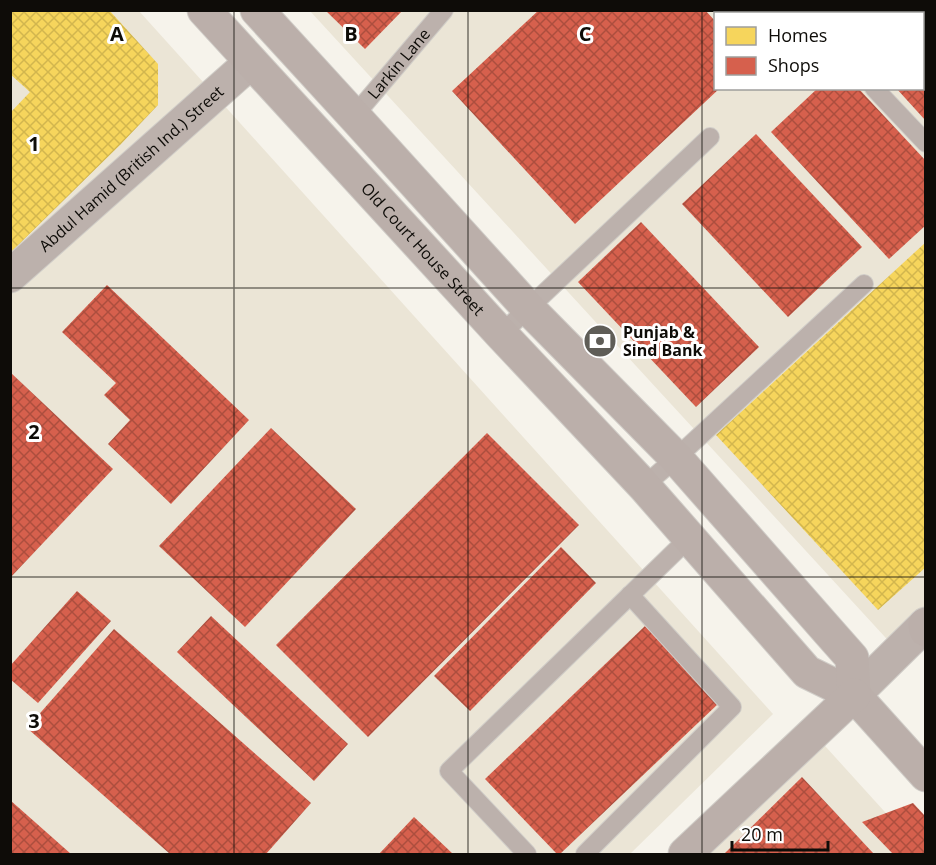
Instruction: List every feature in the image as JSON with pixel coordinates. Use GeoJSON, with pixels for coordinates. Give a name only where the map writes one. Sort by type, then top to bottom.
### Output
{"type":"FeatureCollection","features":[{"type":"Feature","properties":{"kind":"main road","name":"Old Court House Street"},"geometry":{"type":"LineString","coordinates":[[204,10],[501,334],[644,486],[807,672],[854,695]]}},
{"type":"Feature","properties":{"kind":"main road"},"geometry":{"type":"LineString","coordinates":[[257,10],[528,309],[676,458],[852,658],[854,695],[926,775]]}},
{"type":"Feature","properties":{"kind":"main road"},"geometry":{"type":"LineString","coordinates":[[685,855],[854,695]]}},
{"type":"Feature","properties":{"kind":"street","name":"Abdul Hamid (British Ind.) Street"},"geometry":{"type":"LineString","coordinates":[[10,276],[251,62]]}},
{"type":"Feature","properties":{"kind":"street"},"geometry":{"type":"LineString","coordinates":[[854,695],[925,626]]}},
{"type":"Feature","properties":{"kind":"lane","name":"Larkin Lane"},"geometry":{"type":"LineString","coordinates":[[354,116],[444,10]]}},
{"type":"Feature","properties":{"kind":"lane"},"geometry":{"type":"LineString","coordinates":[[876,90],[926,143]]}},
{"type":"Feature","properties":{"kind":"lane"},"geometry":{"type":"LineString","coordinates":[[501,334],[710,137]]}},
{"type":"Feature","properties":{"kind":"lane"},"geometry":{"type":"LineString","coordinates":[[644,486],[864,284]]}},
{"type":"Feature","properties":{"kind":"lane"},"geometry":{"type":"LineString","coordinates":[[527,855],[449,771],[689,538]]}},
{"type":"Feature","properties":{"kind":"lane"},"geometry":{"type":"LineString","coordinates":[[585,855],[732,707],[630,595]]}},
{"type":"Feature","properties":{"kind":"shaded area"},"geometry":{"type":"Polygon","coordinates":[[[10,11],[139,11],[773,714],[630,854],[11,854],[10,11]]]}},
{"type":"Feature","properties":{"kind":"shaded area"},"geometry":{"type":"Polygon","coordinates":[[[310,11],[925,11],[926,619],[896,649],[310,11]]]}},
{"type":"Feature","properties":{"kind":"shaded area"},"geometry":{"type":"Polygon","coordinates":[[[816,736],[923,854],[698,854],[816,736]]]}},
{"type":"Feature","properties":{"kind":"building: Homes"},"geometry":{"type":"Polygon","coordinates":[[[10,10],[109,10],[158,64],[158,105],[10,253],[10,113],[30,92],[10,74],[10,10]]]}},
{"type":"Feature","properties":{"kind":"building: Homes"},"geometry":{"type":"Polygon","coordinates":[[[926,242],[926,567],[878,610],[716,435],[926,242]]]}},
{"type":"Feature","properties":{"kind":"building: Shops"},"geometry":{"type":"Polygon","coordinates":[[[325,10],[403,10],[365,49],[325,10]]]}},
{"type":"Feature","properties":{"kind":"building: Shops"},"geometry":{"type":"Polygon","coordinates":[[[539,10],[705,10],[714,20],[714,90],[718,90],[575,224],[452,91],[539,10]]]}},
{"type":"Feature","properties":{"kind":"building: Shops"},"geometry":{"type":"Polygon","coordinates":[[[897,10],[926,10],[926,121],[898,90],[924,90],[924,12],[895,12],[897,10]]]}},
{"type":"Feature","properties":{"kind":"building: Shops"},"geometry":{"type":"Polygon","coordinates":[[[816,90],[860,90],[926,161],[926,225],[889,259],[771,132],[816,90]]]}},
{"type":"Feature","properties":{"kind":"building: Shops"},"geometry":{"type":"Polygon","coordinates":[[[756,134],[862,247],[788,317],[682,204],[756,134]]]}},
{"type":"Feature","properties":{"kind":"building: Shops"},"geometry":{"type":"Polygon","coordinates":[[[641,222],[759,347],[696,407],[578,282],[641,222]]]}},
{"type":"Feature","properties":{"kind":"building: Shops"},"geometry":{"type":"Polygon","coordinates":[[[107,285],[249,420],[171,504],[108,444],[130,420],[104,395],[116,383],[62,332],[107,285]]]}},
{"type":"Feature","properties":{"kind":"building: Shops"},"geometry":{"type":"Polygon","coordinates":[[[10,372],[113,469],[10,578],[10,372]]]}},
{"type":"Feature","properties":{"kind":"building: Shops"},"geometry":{"type":"Polygon","coordinates":[[[271,428],[356,509],[245,627],[159,546],[271,428]]]}},
{"type":"Feature","properties":{"kind":"building: Shops"},"geometry":{"type":"Polygon","coordinates":[[[487,433],[579,525],[368,737],[276,645],[487,433]]]}},
{"type":"Feature","properties":{"kind":"building: Shops"},"geometry":{"type":"Polygon","coordinates":[[[561,547],[596,583],[470,711],[434,676],[561,547]]]}},
{"type":"Feature","properties":{"kind":"building: Shops"},"geometry":{"type":"Polygon","coordinates":[[[77,591],[111,621],[38,703],[10,679],[10,666],[77,591]]]}},
{"type":"Feature","properties":{"kind":"building: Shops"},"geometry":{"type":"Polygon","coordinates":[[[211,616],[348,744],[314,781],[177,652],[211,616]]]}},
{"type":"Feature","properties":{"kind":"building: Shops"},"geometry":{"type":"Polygon","coordinates":[[[645,626],[719,703],[560,854],[557,854],[485,779],[645,626]]]}},
{"type":"Feature","properties":{"kind":"building: Shops"},"geometry":{"type":"Polygon","coordinates":[[[114,629],[311,803],[266,854],[170,854],[27,728],[114,629]]]}},
{"type":"Feature","properties":{"kind":"building: Shops"},"geometry":{"type":"Polygon","coordinates":[[[802,777],[874,854],[724,854],[802,777]]]}},
{"type":"Feature","properties":{"kind":"building: Shops"},"geometry":{"type":"Polygon","coordinates":[[[10,800],[71,854],[10,854],[10,800]]]}},
{"type":"Feature","properties":{"kind":"building: Shops"},"geometry":{"type":"Polygon","coordinates":[[[913,803],[926,817],[926,854],[893,854],[862,822],[913,803]]]}},
{"type":"Feature","properties":{"kind":"building: Shops"},"geometry":{"type":"Polygon","coordinates":[[[414,817],[453,854],[379,854],[414,817]]]}},
{"type":"Feature","properties":{"kind":"place","name":"Punjab & Sind Bank"},"geometry":{"type":"Point","coordinates":[600,341]}}]}
